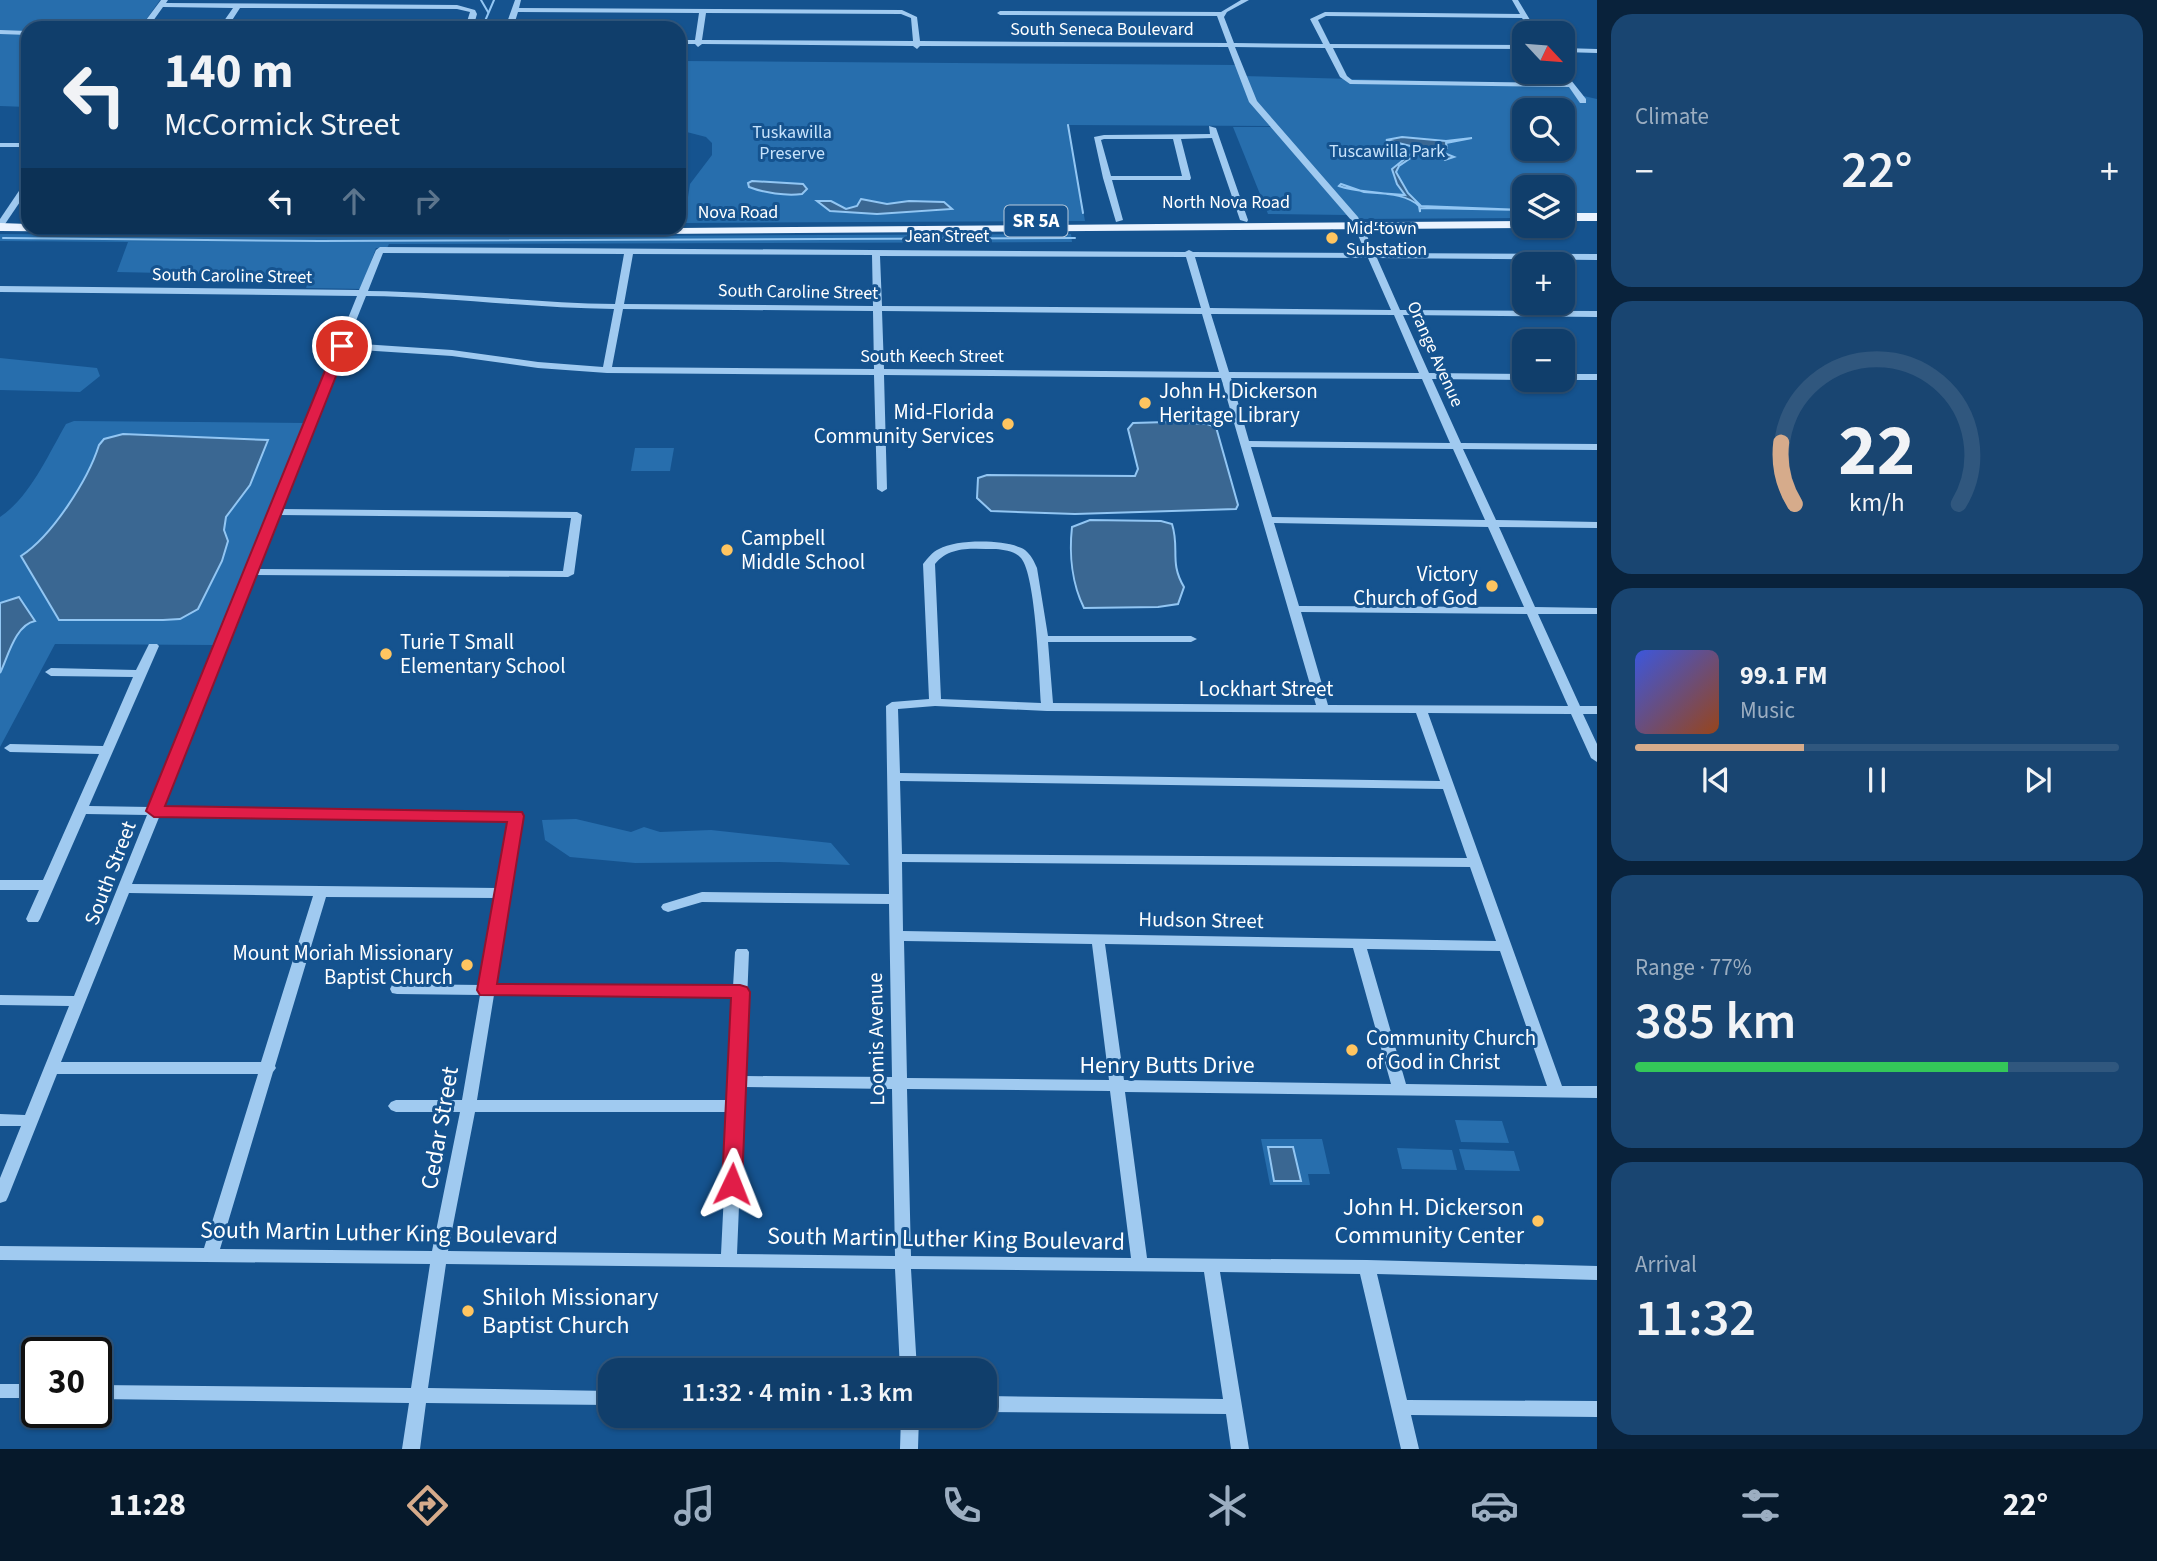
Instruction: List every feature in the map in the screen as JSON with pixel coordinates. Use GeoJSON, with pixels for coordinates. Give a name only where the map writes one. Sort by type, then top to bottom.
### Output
{"type":"FeatureCollection","features":[{"type":"Feature","properties":{"kind":"main road"},"geometry":{"type":"LineString","coordinates":[[1575,217],[1597,217]]}},
{"type":"Feature","properties":{"kind":"main road","name":"North Nova Road"},"geometry":{"type":"LineString","coordinates":[[929,225],[1512,218]]}},
{"type":"Feature","properties":{"kind":"main road","name":"North Nova Road"},"geometry":{"type":"LineString","coordinates":[[929,225],[1097,228],[1144,220],[1512,225]]}},
{"type":"Feature","properties":{"kind":"main road"},"geometry":{"type":"LineString","coordinates":[[1,223],[21,221]]}},
{"type":"Feature","properties":{"kind":"main road","name":"SR 5A"},"geometry":{"type":"LineString","coordinates":[[809,226],[837,222],[929,225]]}},
{"type":"Feature","properties":{"kind":"main road","name":"Nova Road"},"geometry":{"type":"LineString","coordinates":[[1,223],[21,223]]}},
{"type":"Feature","properties":{"kind":"main road","name":"Nova Road"},"geometry":{"type":"LineString","coordinates":[[686,223],[929,225]]}},
{"type":"Feature","properties":{"kind":"main road"},"geometry":{"type":"LineString","coordinates":[[1575,225],[1597,225]]}},
{"type":"Feature","properties":{"kind":"main road","name":"Nova Road"},"geometry":{"type":"LineString","coordinates":[[686,230],[782,230],[809,226]]}},
{"type":"Feature","properties":{"kind":"street"},"geometry":{"type":"LineString","coordinates":[[511,21],[519,0]]}},
{"type":"Feature","properties":{"kind":"street"},"geometry":{"type":"LineString","coordinates":[[1005,16],[1221,14],[1246,0]]}},
{"type":"Feature","properties":{"kind":"street"},"geometry":{"type":"LineString","coordinates":[[1515,0],[1527,21]]}},
{"type":"Feature","properties":{"kind":"street"},"geometry":{"type":"LineString","coordinates":[[149,21],[163,3],[457,7],[473,10],[472,21]]}},
{"type":"Feature","properties":{"kind":"street"},"geometry":{"type":"LineString","coordinates":[[228,21],[238,6]]}},
{"type":"Feature","properties":{"kind":"street"},"geometry":{"type":"LineString","coordinates":[[515,10],[912,14],[917,45]]}},
{"type":"Feature","properties":{"kind":"street"},"geometry":{"type":"LineString","coordinates":[[699,44],[703,10]]}},
{"type":"Feature","properties":{"kind":"street","name":"Orange Avenue"},"geometry":{"type":"LineString","coordinates":[[1221,14],[1253,102],[1356,222],[1597,758]]}},
{"type":"Feature","properties":{"kind":"street"},"geometry":{"type":"LineString","coordinates":[[1524,16],[1320,15],[1314,19],[1344,77],[1354,83],[1571,85],[1583,101]]}},
{"type":"Feature","properties":{"kind":"street"},"geometry":{"type":"LineString","coordinates":[[0,32],[21,33]]}},
{"type":"Feature","properties":{"kind":"street","name":"South Seneca Boulevard"},"geometry":{"type":"LineString","coordinates":[[686,43],[1512,48]]}},
{"type":"Feature","properties":{"kind":"street"},"geometry":{"type":"LineString","coordinates":[[1575,49],[1596,49]]}},
{"type":"Feature","properties":{"kind":"street"},"geometry":{"type":"LineString","coordinates":[[1122,224],[1097,139],[1100,137],[1176,136],[1213,132],[1244,220]]}},
{"type":"Feature","properties":{"kind":"street"},"geometry":{"type":"LineString","coordinates":[[1107,178],[1188,178],[1176,136]]}},
{"type":"Feature","properties":{"kind":"street"},"geometry":{"type":"LineString","coordinates":[[0,145],[21,145]]}},
{"type":"Feature","properties":{"kind":"street"},"geometry":{"type":"LineString","coordinates":[[1,223],[21,194]]}},
{"type":"Feature","properties":{"kind":"street","name":"Jean Street"},"geometry":{"type":"LineString","coordinates":[[380,250],[1597,257]]}},
{"type":"Feature","properties":{"kind":"street","name":"South Street"},"geometry":{"type":"LineString","coordinates":[[0,1198],[380,250]]}},
{"type":"Feature","properties":{"kind":"street"},"geometry":{"type":"LineString","coordinates":[[607,370],[629,250]]}},
{"type":"Feature","properties":{"kind":"street"},"geometry":{"type":"LineString","coordinates":[[876,251],[882,489]]}},
{"type":"Feature","properties":{"kind":"street"},"geometry":{"type":"LineString","coordinates":[[1189,253],[1323,708]]}},
{"type":"Feature","properties":{"kind":"street","name":"South Caroline Street"},"geometry":{"type":"LineString","coordinates":[[0,289],[363,292],[618,306],[1597,314]]}},
{"type":"Feature","properties":{"kind":"street","name":"South Keech Street"},"geometry":{"type":"LineString","coordinates":[[342,346],[452,353],[538,365],[607,370],[1512,377]]}},
{"type":"Feature","properties":{"kind":"street"},"geometry":{"type":"LineString","coordinates":[[1575,377],[1597,377]]}},
{"type":"Feature","properties":{"kind":"street"},"geometry":{"type":"LineString","coordinates":[[1244,444],[1597,447]]}},
{"type":"Feature","properties":{"kind":"street"},"geometry":{"type":"LineString","coordinates":[[251,572],[568,574],[577,515],[274,512]]}},
{"type":"Feature","properties":{"kind":"street"},"geometry":{"type":"LineString","coordinates":[[1268,520],[1597,525]]}},
{"type":"Feature","properties":{"kind":"street"},"geometry":{"type":"LineString","coordinates":[[935,702],[929,564],[936,554],[946,548],[999,546],[1016,550],[1026,556],[1032,567],[1042,639],[1047,707]]}},
{"type":"Feature","properties":{"kind":"street"},"geometry":{"type":"LineString","coordinates":[[1294,609],[1597,611]]}},
{"type":"Feature","properties":{"kind":"street"},"geometry":{"type":"LineString","coordinates":[[1042,639],[1191,639]]}},
{"type":"Feature","properties":{"kind":"street"},"geometry":{"type":"LineString","coordinates":[[33,919],[152,646]]}},
{"type":"Feature","properties":{"kind":"street"},"geometry":{"type":"LineString","coordinates":[[51,672],[140,674]]}},
{"type":"Feature","properties":{"kind":"street","name":"Lockhart Street"},"geometry":{"type":"LineString","coordinates":[[892,706],[935,702],[1047,707],[1597,710]]}},
{"type":"Feature","properties":{"kind":"street","name":"Loomis Avenue"},"geometry":{"type":"LineString","coordinates":[[892,706],[903,1264],[907,1358]]}},
{"type":"Feature","properties":{"kind":"street"},"geometry":{"type":"LineString","coordinates":[[1422,710],[1557,1092]]}},
{"type":"Feature","properties":{"kind":"street"},"geometry":{"type":"LineString","coordinates":[[10,748],[107,750]]}},
{"type":"Feature","properties":{"kind":"street"},"geometry":{"type":"LineString","coordinates":[[893,777],[1448,785]]}},
{"type":"Feature","properties":{"kind":"street"},"geometry":{"type":"LineString","coordinates":[[81,810],[154,811]]}},
{"type":"Feature","properties":{"kind":"street","name":"Cedar Street"},"geometry":{"type":"LineString","coordinates":[[154,811],[516,816],[469,1106],[439,1258],[411,1449]]}},
{"type":"Feature","properties":{"kind":"street"},"geometry":{"type":"LineString","coordinates":[[895,858],[1476,863]]}},
{"type":"Feature","properties":{"kind":"street"},"geometry":{"type":"LineString","coordinates":[[0,885],[48,885]]}},
{"type":"Feature","properties":{"kind":"street"},"geometry":{"type":"LineString","coordinates":[[126,888],[505,893]]}},
{"type":"Feature","properties":{"kind":"street"},"geometry":{"type":"LineString","coordinates":[[210,1255],[321,892]]}},
{"type":"Feature","properties":{"kind":"street"},"geometry":{"type":"LineString","coordinates":[[668,907],[702,898],[895,899]]}},
{"type":"Feature","properties":{"kind":"street","name":"Hudson Street"},"geometry":{"type":"LineString","coordinates":[[896,936],[1504,946]]}},
{"type":"Feature","properties":{"kind":"street"},"geometry":{"type":"LineString","coordinates":[[1098,940],[1140,1266]]}},
{"type":"Feature","properties":{"kind":"street"},"geometry":{"type":"LineString","coordinates":[[1359,944],[1400,1089]]}},
{"type":"Feature","properties":{"kind":"street"},"geometry":{"type":"LineString","coordinates":[[729,1261],[742,952]]}},
{"type":"Feature","properties":{"kind":"street"},"geometry":{"type":"LineString","coordinates":[[397,989],[740,992]]}},
{"type":"Feature","properties":{"kind":"street"},"geometry":{"type":"LineString","coordinates":[[0,1000],[79,1002]]}},
{"type":"Feature","properties":{"kind":"street"},"geometry":{"type":"LineString","coordinates":[[52,1068],[269,1068]]}},
{"type":"Feature","properties":{"kind":"street","name":"Henry Butts Drive"},"geometry":{"type":"LineString","coordinates":[[736,1081],[1118,1088],[1597,1092]]}},
{"type":"Feature","properties":{"kind":"street"},"geometry":{"type":"LineString","coordinates":[[396,1106],[735,1106]]}},
{"type":"Feature","properties":{"kind":"street"},"geometry":{"type":"LineString","coordinates":[[0,1120],[31,1121]]}},
{"type":"Feature","properties":{"kind":"street","name":"South Martin Luther King Boulevard"},"geometry":{"type":"LineString","coordinates":[[0,1253],[1367,1267],[1597,1273]]}},
{"type":"Feature","properties":{"kind":"street"},"geometry":{"type":"LineString","coordinates":[[1211,1266],[1240,1449]]}},
{"type":"Feature","properties":{"kind":"street"},"geometry":{"type":"LineString","coordinates":[[1367,1267],[1410,1449]]}},
{"type":"Feature","properties":{"kind":"street"},"geometry":{"type":"LineString","coordinates":[[0,1391],[21,1391]]}},
{"type":"Feature","properties":{"kind":"street"},"geometry":{"type":"LineString","coordinates":[[112,1392],[598,1398]]}},
{"type":"Feature","properties":{"kind":"street"},"geometry":{"type":"LineString","coordinates":[[997,1404],[1233,1407]]}},
{"type":"Feature","properties":{"kind":"street"},"geometry":{"type":"LineString","coordinates":[[1399,1407],[1597,1409]]}},
{"type":"Feature","properties":{"kind":"street"},"geometry":{"type":"LineString","coordinates":[[909,1449],[910,1428]]}},
{"type":"Feature","properties":{"kind":"green space"},"geometry":{"type":"Polygon","coordinates":[[[0,0],[160,0],[145,21],[21,21],[21,32],[0,31],[0,0]]]}},
{"type":"Feature","properties":{"kind":"green space"},"geometry":{"type":"Polygon","coordinates":[[[0,33],[21,34],[21,107],[0,106],[0,33]]]}},
{"type":"Feature","properties":{"kind":"green space","name":"Tuskawilla Preserve"},"geometry":{"type":"Polygon","coordinates":[[[686,61],[1238,65],[1242,76],[1571,85],[1579,95],[1597,99],[1597,217],[1575,217],[1575,175],[1512,175],[1512,218],[1355,219],[1276,126],[1068,125],[1085,221],[686,223],[690,184],[712,155],[712,143],[706,137],[686,132],[686,61]]]}},
{"type":"Feature","properties":{"kind":"green space"},"geometry":{"type":"Polygon","coordinates":[[[1233,127],[1273,127],[1347,215],[1268,214],[1233,127]]]}},
{"type":"Feature","properties":{"kind":"green space"},"geometry":{"type":"Polygon","coordinates":[[[0,234],[378,237],[1071,234],[1072,242],[389,244],[387,248],[376,248],[361,289],[306,288],[310,276],[117,272],[128,242],[0,241],[0,234]]]}},
{"type":"Feature","properties":{"kind":"green space"},"geometry":{"type":"Polygon","coordinates":[[[0,358],[97,368],[100,376],[80,392],[0,390],[0,358]]]}},
{"type":"Feature","properties":{"kind":"green space"},"geometry":{"type":"Polygon","coordinates":[[[74,421],[306,423],[213,645],[55,644],[0,747],[0,517],[11,509],[29,487],[66,424],[74,421]]]}},
{"type":"Feature","properties":{"kind":"green space"},"geometry":{"type":"Polygon","coordinates":[[[635,448],[674,448],[670,471],[631,471],[635,448]]]}},
{"type":"Feature","properties":{"kind":"green space"},"geometry":{"type":"Polygon","coordinates":[[[576,819],[631,832],[644,827],[660,832],[711,830],[831,843],[850,865],[779,862],[635,863],[570,857],[545,840],[542,820],[576,819]]]}},
{"type":"Feature","properties":{"kind":"green space"},"geometry":{"type":"Polygon","coordinates":[[[1455,1120],[1502,1121],[1509,1143],[1461,1142],[1455,1120]]]}},
{"type":"Feature","properties":{"kind":"green space"},"geometry":{"type":"Polygon","coordinates":[[[1261,1139],[1322,1139],[1330,1174],[1308,1174],[1310,1185],[1270,1185],[1261,1139]]]}},
{"type":"Feature","properties":{"kind":"green space"},"geometry":{"type":"Polygon","coordinates":[[[1397,1148],[1452,1150],[1457,1170],[1402,1169],[1397,1148]]]}},
{"type":"Feature","properties":{"kind":"green space"},"geometry":{"type":"Polygon","coordinates":[[[1459,1149],[1514,1151],[1520,1171],[1465,1170],[1459,1149]]]}},
{"type":"Feature","properties":{"kind":"shaded area"},"geometry":{"type":"Polygon","coordinates":[[[1402,137],[1446,141],[1472,138],[1446,143],[1447,148],[1439,151],[1454,157],[1445,160],[1435,152],[1386,140],[1402,137]]]}},
{"type":"Feature","properties":{"kind":"shaded area"},"geometry":{"type":"Polygon","coordinates":[[[1412,153],[1415,155],[1399,166],[1396,172],[1408,193],[1421,206],[1512,210],[1420,208],[1420,212],[1419,206],[1403,197],[1385,194],[1405,195],[1397,184],[1392,169],[1412,153]]]}},
{"type":"Feature","properties":{"kind":"shaded area"},"geometry":{"type":"Polygon","coordinates":[[[748,183],[803,184],[807,189],[802,194],[775,194],[749,187],[748,183]]]}},
{"type":"Feature","properties":{"kind":"shaded area"},"geometry":{"type":"Polygon","coordinates":[[[1341,184],[1360,191],[1348,189],[1339,186],[1341,184]]]}},
{"type":"Feature","properties":{"kind":"shaded area"},"geometry":{"type":"Polygon","coordinates":[[[861,199],[887,204],[909,201],[944,202],[952,209],[877,214],[830,211],[817,201],[831,201],[846,209],[857,206],[861,199]]]}},
{"type":"Feature","properties":{"kind":"shaded area"},"geometry":{"type":"Polygon","coordinates":[[[1167,422],[1216,427],[1238,505],[1236,509],[1075,514],[991,511],[977,498],[978,478],[987,475],[1135,476],[1138,469],[1128,429],[1133,423],[1167,422]]]}},
{"type":"Feature","properties":{"kind":"shaded area"},"geometry":{"type":"Polygon","coordinates":[[[123,434],[268,440],[250,485],[226,517],[224,530],[228,541],[222,561],[198,609],[180,619],[59,620],[21,556],[45,535],[68,506],[104,439],[123,434]]]}},
{"type":"Feature","properties":{"kind":"shaded area"},"geometry":{"type":"Polygon","coordinates":[[[1090,520],[1161,521],[1172,524],[1177,570],[1184,587],[1178,604],[1158,607],[1084,608],[1074,579],[1071,537],[1072,527],[1090,520]]]}},
{"type":"Feature","properties":{"kind":"shaded area"},"geometry":{"type":"Polygon","coordinates":[[[19,597],[35,621],[17,635],[0,673],[0,603],[19,597]]]}},
{"type":"Feature","properties":{"kind":"shaded area"},"geometry":{"type":"Polygon","coordinates":[[[1268,1147],[1293,1147],[1301,1181],[1274,1181],[1268,1147]]]}},
{"type":"Feature","properties":{"kind":"waterway"},"geometry":{"type":"LineString","coordinates":[[481,0],[488,12]]}},
{"type":"Feature","properties":{"kind":"waterway"},"geometry":{"type":"LineString","coordinates":[[485,21],[494,0]]}},
{"type":"Feature","properties":{"kind":"waterway"},"geometry":{"type":"LineString","coordinates":[[1068,125],[1083,213]]}},
{"type":"Feature","properties":{"kind":"waterway"},"geometry":{"type":"LineString","coordinates":[[3,238],[320,241],[1075,238]]}},
{"type":"Feature","properties":{"kind":"place","name":"Mid-town Substation"},"geometry":{"type":"Point","coordinates":[1332,238]}},
{"type":"Feature","properties":{"kind":"place","name":"John H. Dickerson Heritage Library"},"geometry":{"type":"Point","coordinates":[1145,403]}},
{"type":"Feature","properties":{"kind":"place","name":"Mid-Florida Community Services"},"geometry":{"type":"Point","coordinates":[1008,424]}},
{"type":"Feature","properties":{"kind":"place","name":"Campbell Middle School"},"geometry":{"type":"Point","coordinates":[727,550]}},
{"type":"Feature","properties":{"kind":"place","name":"Victory Church of God"},"geometry":{"type":"Point","coordinates":[1492,586]}},
{"type":"Feature","properties":{"kind":"place","name":"Turie T Small Elementary School"},"geometry":{"type":"Point","coordinates":[386,654]}},
{"type":"Feature","properties":{"kind":"place","name":"Mount Moriah Missionary Baptist Church"},"geometry":{"type":"Point","coordinates":[467,965]}},
{"type":"Feature","properties":{"kind":"place","name":"Community Church of God in Christ"},"geometry":{"type":"Point","coordinates":[1352,1050]}},
{"type":"Feature","properties":{"kind":"place","name":"John H. Dickerson Community Center"},"geometry":{"type":"Point","coordinates":[1538,1221]}},
{"type":"Feature","properties":{"kind":"place","name":"Shiloh Missionary Baptist Church"},"geometry":{"type":"Point","coordinates":[468,1311]}},
{"type":"Feature","properties":{"kind":"route"},"geometry":{"type":"LineString","coordinates":[[342,346],[154,811],[516,816],[505,893],[486,990],[740,992],[732,1184]]}},
{"type":"Feature","properties":{"kind":"park label","name":"Tuscawilla Park"},"geometry":{"type":"Point","coordinates":[1387,151]}}]}
